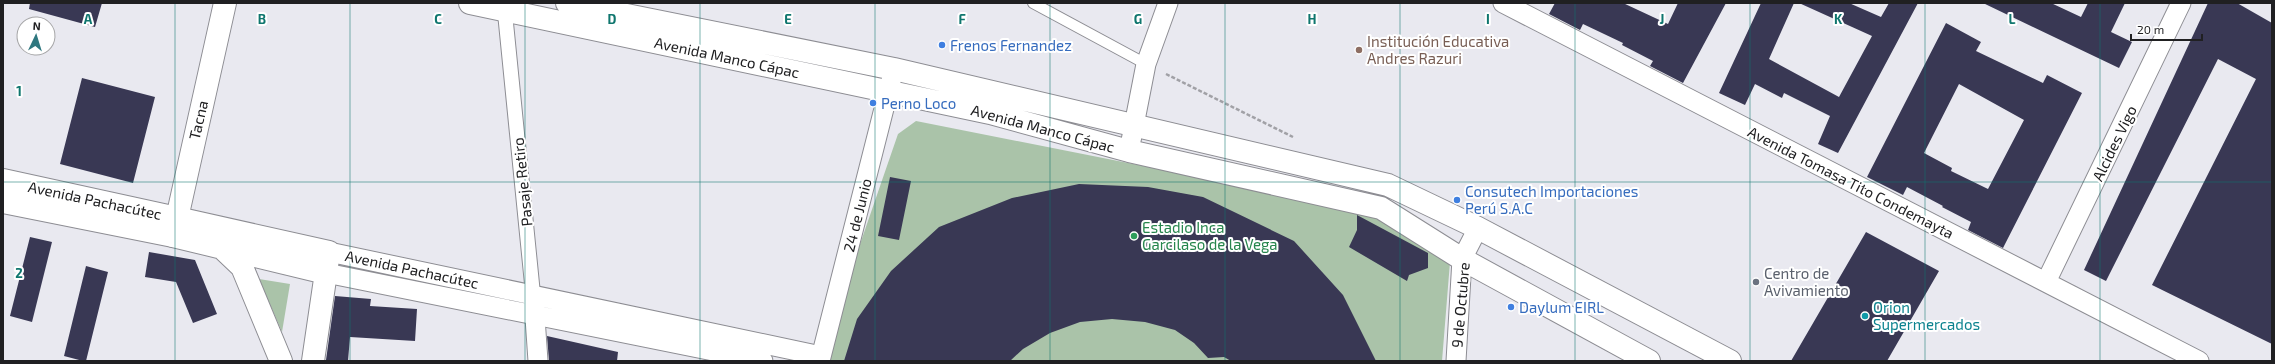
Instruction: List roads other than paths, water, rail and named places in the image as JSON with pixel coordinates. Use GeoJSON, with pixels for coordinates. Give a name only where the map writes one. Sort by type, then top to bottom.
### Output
{"type":"FeatureCollection","features":[{"type":"Feature","properties":{"kind":"main road","name":"Tacna"},"geometry":{"type":"LineString","coordinates":[[175,227],[225,3]]}},
{"type":"Feature","properties":{"kind":"main road","name":"Avenida Manco Cápac"},"geometry":{"type":"LineString","coordinates":[[470,3],[504,7],[890,90],[990,113],[1129,151],[1381,208],[1462,258],[1650,361]]}},
{"type":"Feature","properties":{"kind":"main road","name":"Avenida Manco Cápac"},"geometry":{"type":"LineString","coordinates":[[567,3],[894,70],[1388,185],[1478,228],[1730,361]]}},
{"type":"Feature","properties":{"kind":"main road","name":"Avenida Pachacútec"},"geometry":{"type":"LineString","coordinates":[[3,180],[175,227],[328,262]]}},
{"type":"Feature","properties":{"kind":"main road","name":"Avenida Pachacútec"},"geometry":{"type":"LineString","coordinates":[[3,202],[175,227],[221,248],[328,262]]}},
{"type":"Feature","properties":{"kind":"main road"},"geometry":{"type":"LineString","coordinates":[[221,248],[242,267],[281,361]]}},
{"type":"Feature","properties":{"kind":"main road"},"geometry":{"type":"LineString","coordinates":[[313,361],[328,262]]}},
{"type":"Feature","properties":{"kind":"street"},"geometry":{"type":"LineString","coordinates":[[1129,151],[1146,64],[1168,3]]}},
{"type":"Feature","properties":{"kind":"street","name":"Avenida Tomasa Tito Condemayta"},"geometry":{"type":"LineString","coordinates":[[1503,3],[2199,361]]}},
{"type":"Feature","properties":{"kind":"street","name":"Alcides Vigo"},"geometry":{"type":"LineString","coordinates":[[2046,282],[2181,3]]}},
{"type":"Feature","properties":{"kind":"street","name":"Pasaje Retiro"},"geometry":{"type":"LineString","coordinates":[[504,7],[533,294],[538,361]]}},
{"type":"Feature","properties":{"kind":"street","name":"24 de Junio"},"geometry":{"type":"LineString","coordinates":[[821,358],[894,70]]}},
{"type":"Feature","properties":{"kind":"street","name":"9 de Octubre"},"geometry":{"type":"LineString","coordinates":[[1456,361],[1462,258],[1478,228]]}},
{"type":"Feature","properties":{"kind":"street","name":"Avenida Pachacútec"},"geometry":{"type":"LineString","coordinates":[[328,262],[533,294],[821,358]]}},
{"type":"Feature","properties":{"kind":"street","name":"Avenida Pachacútec"},"geometry":{"type":"LineString","coordinates":[[328,262],[534,314],[763,361]]}},
{"type":"Feature","properties":{"kind":"lane"},"geometry":{"type":"LineString","coordinates":[[1033,3],[1146,64]]}},
{"type":"Feature","properties":{"kind":"place","name":"Frenos Fernandez"},"geometry":{"type":"Point","coordinates":[942,45]}},
{"type":"Feature","properties":{"kind":"place","name":"Institución Educativa Andres Razuri"},"geometry":{"type":"Point","coordinates":[1359,50]}},
{"type":"Feature","properties":{"kind":"place","name":"Perno Loco"},"geometry":{"type":"Point","coordinates":[873,103]}},
{"type":"Feature","properties":{"kind":"place","name":"Consutech Importaciones Perú S.A.C"},"geometry":{"type":"Point","coordinates":[1457,200]}},
{"type":"Feature","properties":{"kind":"place","name":"Estadio Inca Garcilaso de la Vega"},"geometry":{"type":"Point","coordinates":[1134,236]}},
{"type":"Feature","properties":{"kind":"place","name":"Centro de Avivamiento"},"geometry":{"type":"Point","coordinates":[1756,282]}},
{"type":"Feature","properties":{"kind":"place","name":"Daylum EIRL"},"geometry":{"type":"Point","coordinates":[1511,307]}},
{"type":"Feature","properties":{"kind":"place","name":"Orion Supermercados"},"geometry":{"type":"Point","coordinates":[1865,316]}}]}
